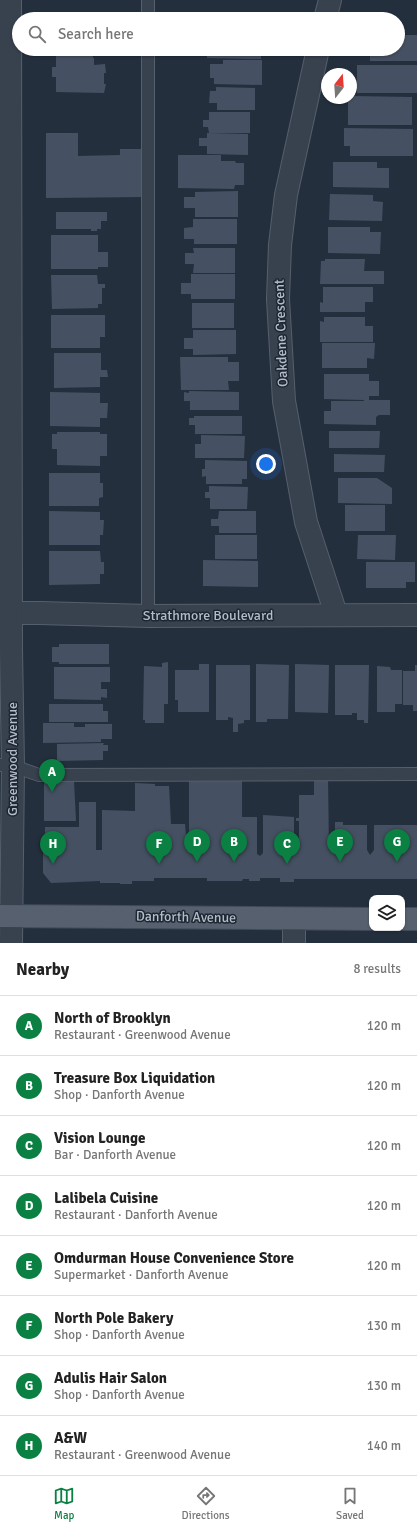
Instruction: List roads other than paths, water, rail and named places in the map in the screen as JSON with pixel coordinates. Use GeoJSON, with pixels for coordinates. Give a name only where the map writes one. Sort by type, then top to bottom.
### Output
{"type":"FeatureCollection","features":[{"type":"Feature","properties":{"kind":"main road","name":"Danforth Avenue"},"geometry":{"type":"LineString","coordinates":[[6,916],[369,919]]}},
{"type":"Feature","properties":{"kind":"main road"},"geometry":{"type":"LineString","coordinates":[[405,919],[417,920]]}},
{"type":"Feature","properties":{"kind":"street","name":"Greenwood Avenue"},"geometry":{"type":"LineString","coordinates":[[10,0],[6,614],[6,916],[11,943]]}},
{"type":"Feature","properties":{"kind":"street"},"geometry":{"type":"LineString","coordinates":[[327,12],[330,0]]}},
{"type":"Feature","properties":{"kind":"street","name":"Oakdene Crescent"},"geometry":{"type":"LineString","coordinates":[[316,56],[286,196],[280,245],[278,299],[284,401],[306,522],[336,614]]}},
{"type":"Feature","properties":{"kind":"street","name":"Strathmore Boulevard"},"geometry":{"type":"LineString","coordinates":[[6,614],[40,613],[148,616],[336,614],[417,615]]}},
{"type":"Feature","properties":{"kind":"street"},"geometry":{"type":"LineString","coordinates":[[294,918],[294,943]]}},
{"type":"Feature","properties":{"kind":"lane"},"geometry":{"type":"LineString","coordinates":[[148,0],[148,12]]}},
{"type":"Feature","properties":{"kind":"lane"},"geometry":{"type":"LineString","coordinates":[[148,56],[148,616]]}},
{"type":"Feature","properties":{"kind":"lane"},"geometry":{"type":"LineString","coordinates":[[6,765],[39,775],[417,774]]}},
{"type":"Feature","properties":{"kind":"place","name":"North of Brooklyn"},"geometry":{"type":"Point","coordinates":[52,792]}},
{"type":"Feature","properties":{"kind":"place","name":"Lalibela Cuisine"},"geometry":{"type":"Point","coordinates":[197,862]}},
{"type":"Feature","properties":{"kind":"place","name":"Treasure Box Liquidation"},"geometry":{"type":"Point","coordinates":[234,862]}},
{"type":"Feature","properties":{"kind":"place","name":"Omdurman House Convenience Store"},"geometry":{"type":"Point","coordinates":[340,862]}},
{"type":"Feature","properties":{"kind":"place","name":"Adulis Hair Salon"},"geometry":{"type":"Point","coordinates":[397,862]}},
{"type":"Feature","properties":{"kind":"place","name":"A&W"},"geometry":{"type":"Point","coordinates":[53,864]}},
{"type":"Feature","properties":{"kind":"place","name":"North Pole Bakery"},"geometry":{"type":"Point","coordinates":[159,864]}},
{"type":"Feature","properties":{"kind":"place","name":"Vision Lounge"},"geometry":{"type":"Point","coordinates":[287,864]}}]}
